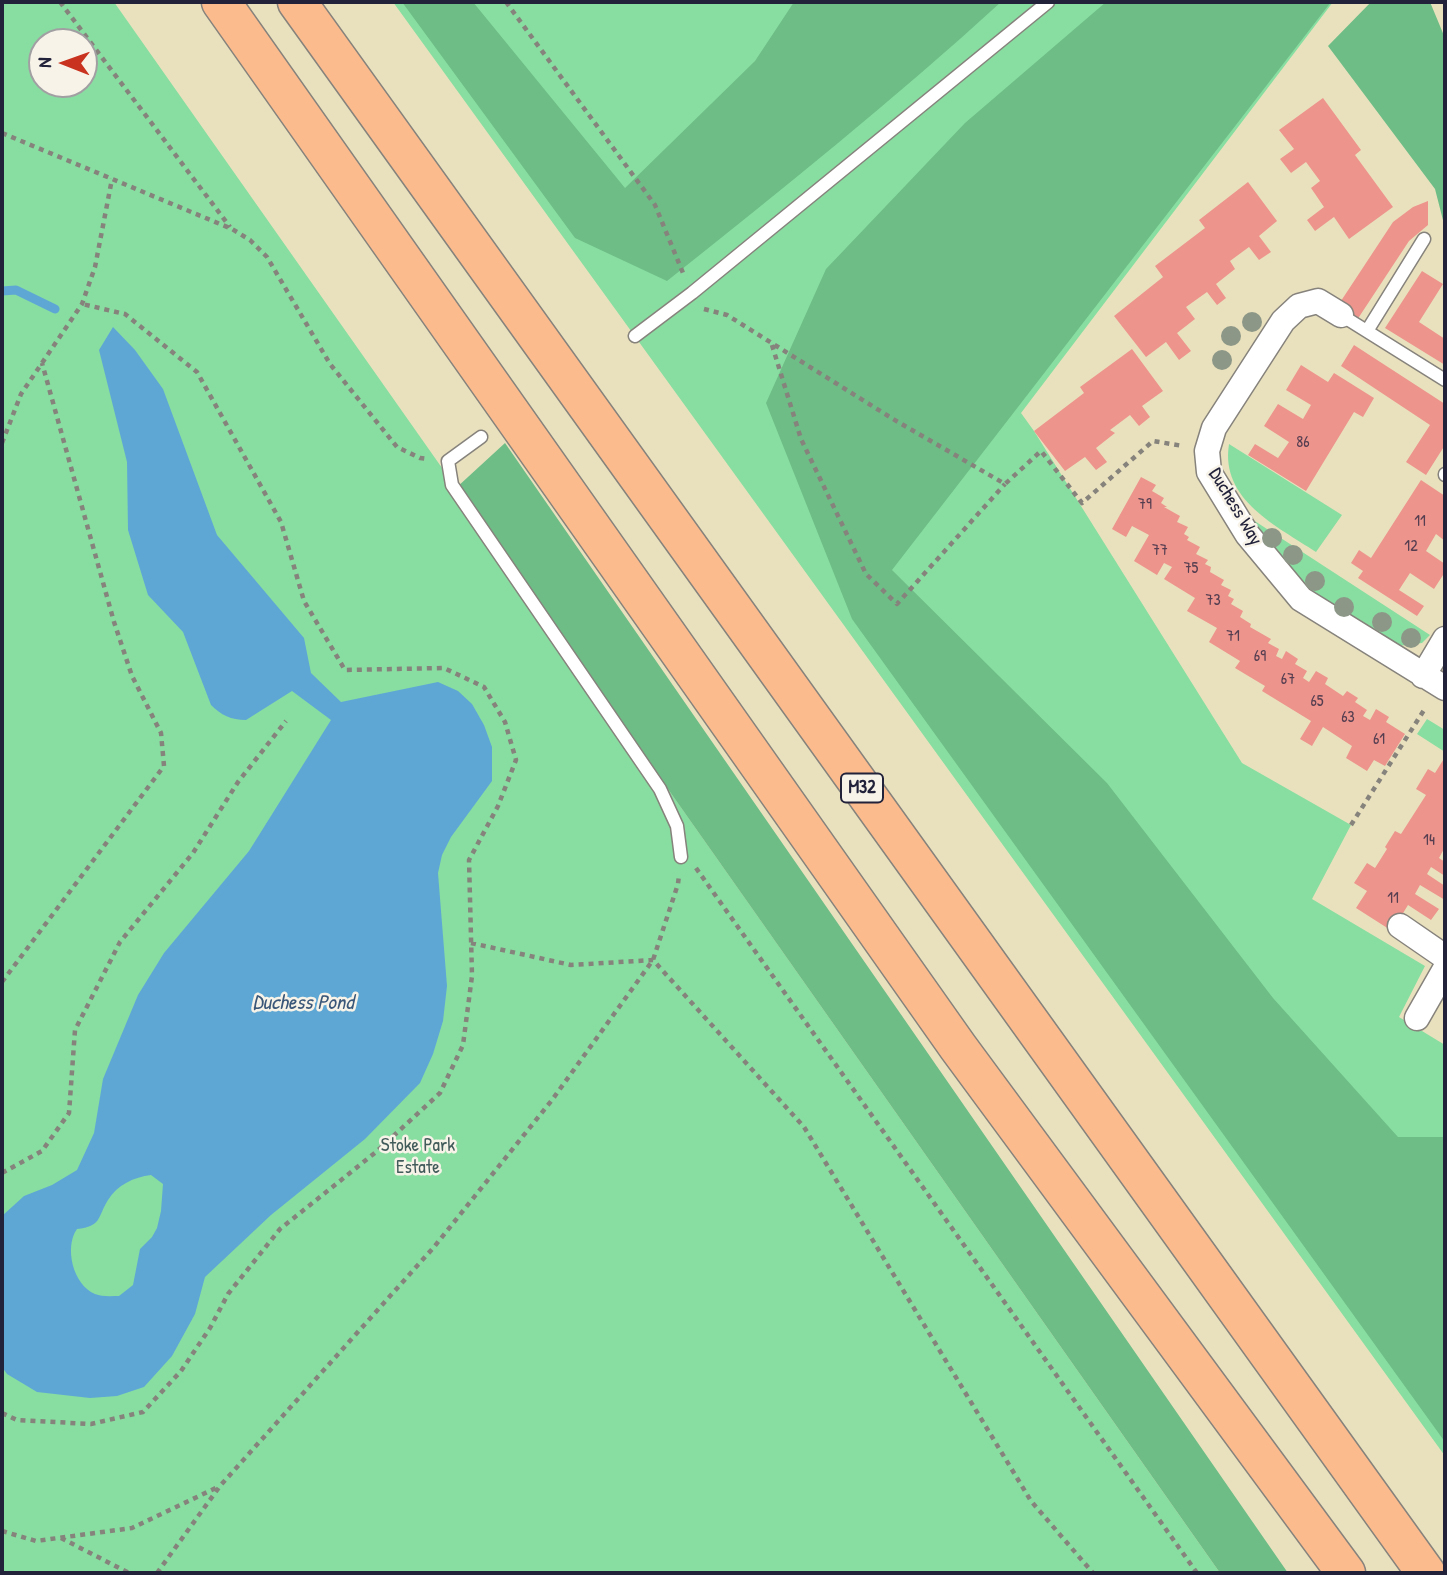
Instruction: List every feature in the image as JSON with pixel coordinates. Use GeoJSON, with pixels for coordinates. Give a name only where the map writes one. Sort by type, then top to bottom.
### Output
{"type":"FeatureCollection","features":[{"type":"Feature","properties":{"kind":"highway"},"geometry":{"type":"LineString","coordinates":[[221,2],[958,1047],[1346,1573]]}},
{"type":"Feature","properties":{"kind":"highway","name":"M32"},"geometry":{"type":"LineString","coordinates":[[297,2],[1426,1573]]}},
{"type":"Feature","properties":{"kind":"street","name":"Duchess Way"},"geometry":{"type":"LineString","coordinates":[[1340,314],[1318,301],[1299,306],[1283,321],[1214,428],[1208,451],[1209,472],[1247,534],[1301,599],[1436,683]]}},
{"type":"Feature","properties":{"kind":"street"},"geometry":{"type":"LineString","coordinates":[[1436,683],[1445,639]]}},
{"type":"Feature","properties":{"kind":"street"},"geometry":{"type":"LineString","coordinates":[[1400,926],[1445,957]]}},
{"type":"Feature","properties":{"kind":"street"},"geometry":{"type":"LineString","coordinates":[[1417,1018],[1445,969]]}},
{"type":"Feature","properties":{"kind":"lane"},"geometry":{"type":"LineString","coordinates":[[635,336],[692,293],[1048,2]]}},
{"type":"Feature","properties":{"kind":"lane"},"geometry":{"type":"LineString","coordinates":[[1367,331],[1424,239]]}},
{"type":"Feature","properties":{"kind":"lane"},"geometry":{"type":"LineString","coordinates":[[1340,314],[1445,380]]}},
{"type":"Feature","properties":{"kind":"lane"},"geometry":{"type":"LineString","coordinates":[[481,436],[448,461],[452,485],[660,789],[677,826],[681,851]]}},
{"type":"Feature","properties":{"kind":"path"},"geometry":{"type":"LineString","coordinates":[[60,2],[232,229]]}},
{"type":"Feature","properties":{"kind":"path"},"geometry":{"type":"LineString","coordinates":[[506,2],[655,205],[692,293]]}},
{"type":"Feature","properties":{"kind":"path"},"geometry":{"type":"LineString","coordinates":[[2,133],[232,229],[250,240],[267,257],[330,364],[397,447],[421,458],[448,461]]}},
{"type":"Feature","properties":{"kind":"path"},"geometry":{"type":"LineString","coordinates":[[2,443],[20,394],[82,304],[94,267],[112,179]]}},
{"type":"Feature","properties":{"kind":"path"},"geometry":{"type":"LineString","coordinates":[[2,1413],[17,1420],[91,1424],[143,1412],[181,1371],[210,1328],[228,1294],[280,1229],[376,1152],[440,1093],[463,1045],[472,976],[469,860],[498,806],[516,760],[505,722],[484,687],[444,668],[345,670],[304,601],[281,522],[197,372],[125,314],[82,304]]}},
{"type":"Feature","properties":{"kind":"path"},"geometry":{"type":"LineString","coordinates":[[675,305],[727,315],[892,419],[1005,484]]}},
{"type":"Feature","properties":{"kind":"path"},"geometry":{"type":"LineString","coordinates":[[772,344],[801,439],[866,574],[897,604],[1005,484],[1041,451],[1082,503],[1153,440],[1208,451]]}},
{"type":"Feature","properties":{"kind":"path"},"geometry":{"type":"LineString","coordinates":[[2,982],[164,766],[161,733],[132,676],[114,622],[42,363]]}},
{"type":"Feature","properties":{"kind":"path"},"geometry":{"type":"LineString","coordinates":[[1351,825],[1436,683]]}},
{"type":"Feature","properties":{"kind":"path"},"geometry":{"type":"LineString","coordinates":[[2,1173],[43,1151],[69,1113],[75,1030],[120,942],[193,853],[238,782],[286,721]]}},
{"type":"Feature","properties":{"kind":"path"},"geometry":{"type":"LineString","coordinates":[[156,1573],[220,1486],[434,1247],[552,1100],[653,960],[678,884],[681,851]]}},
{"type":"Feature","properties":{"kind":"path"},"geometry":{"type":"LineString","coordinates":[[681,851],[1197,1573]]}},
{"type":"Feature","properties":{"kind":"path"},"geometry":{"type":"LineString","coordinates":[[471,943],[571,964],[653,960]]}},
{"type":"Feature","properties":{"kind":"path"},"geometry":{"type":"LineString","coordinates":[[653,960],[804,1127],[1031,1502],[1093,1573]]}},
{"type":"Feature","properties":{"kind":"path"},"geometry":{"type":"LineString","coordinates":[[2,1531],[36,1541],[132,1528],[220,1486]]}},
{"type":"Feature","properties":{"kind":"path"},"geometry":{"type":"LineString","coordinates":[[60,1537],[129,1573]]}},
{"type":"Feature","properties":{"kind":"green space","name":"Stoke Park Estate"},"geometry":{"type":"Polygon","coordinates":[[[2,2],[114,2],[1220,1573],[2,1573],[2,2]]]}},
{"type":"Feature","properties":{"kind":"green space"},"geometry":{"type":"Polygon","coordinates":[[[393,2],[1333,2],[1021,413],[1242,763],[1351,825],[1312,899],[1425,966],[1399,1017],[1445,1045],[1445,1456],[393,2]]]}},
{"type":"Feature","properties":{"kind":"green space"},"geometry":{"type":"Polygon","coordinates":[[[402,2],[473,2],[625,188],[755,61],[794,2],[1001,2],[878,110],[667,281],[575,238],[402,2]]]}},
{"type":"Feature","properties":{"kind":"green space"},"geometry":{"type":"Polygon","coordinates":[[[1106,2],[1331,2],[892,570],[1107,783],[1273,998],[1398,1137],[1445,1137],[1445,1442],[852,619],[766,403],[826,269],[965,123],[1106,2]]]}},
{"type":"Feature","properties":{"kind":"green space"},"geometry":{"type":"Polygon","coordinates":[[[1371,2],[1430,2],[1445,38],[1445,228],[1435,189],[1328,46],[1371,2]]]}},
{"type":"Feature","properties":{"kind":"green space"},"geometry":{"type":"Polygon","coordinates":[[[505,443],[1288,1573],[1220,1573],[456,488],[505,443]]]}},
{"type":"Feature","properties":{"kind":"green space"},"geometry":{"type":"Polygon","coordinates":[[[1229,444],[1342,515],[1316,552],[1269,521],[1242,496],[1233,481],[1229,464],[1229,444]]]}},
{"type":"Feature","properties":{"kind":"green space"},"geometry":{"type":"Polygon","coordinates":[[[1247,516],[1430,635],[1422,643],[1398,646],[1314,599],[1247,516]]]}},
{"type":"Feature","properties":{"kind":"green space"},"geometry":{"type":"Polygon","coordinates":[[[1427,719],[1445,730],[1445,752],[1417,734],[1427,719]]]}},
{"type":"Feature","properties":{"kind":"water","name":"Duchess Pond"},"geometry":{"type":"Polygon","coordinates":[[[113,327],[135,350],[163,389],[217,535],[304,638],[311,673],[341,702],[438,682],[458,691],[472,704],[484,725],[492,747],[492,781],[451,837],[442,855],[438,873],[447,986],[443,1021],[433,1054],[420,1083],[365,1139],[271,1215],[205,1277],[195,1314],[172,1356],[144,1387],[117,1396],[90,1398],[37,1392],[7,1374],[2,1367],[2,1216],[24,1196],[52,1185],[77,1170],[94,1133],[103,1079],[138,995],[164,953],[249,851],[331,720],[292,691],[246,720],[227,716],[211,705],[183,632],[148,595],[128,530],[127,462],[99,350],[113,327]],[[151,1175],[127,1183],[112,1195],[95,1223],[77,1229],[71,1245],[71,1255],[76,1274],[87,1289],[101,1296],[119,1296],[133,1285],[140,1249],[157,1228],[163,1184],[151,1175]]]}},
{"type":"Feature","properties":{"kind":"building"},"geometry":{"type":"Polygon","coordinates":[[[1323,98],[1361,150],[1355,155],[1393,207],[1349,239],[1334,217],[1315,231],[1307,220],[1324,207],[1311,188],[1320,181],[1306,162],[1291,173],[1280,159],[1294,149],[1279,130],[1323,98]]]}},
{"type":"Feature","properties":{"kind":"building"},"geometry":{"type":"Polygon","coordinates":[[[1248,182],[1277,221],[1259,236],[1271,252],[1259,260],[1249,247],[1230,261],[1235,269],[1216,284],[1226,298],[1217,305],[1207,292],[1186,307],[1195,319],[1177,333],[1191,351],[1179,360],[1166,342],[1146,357],[1114,316],[1163,277],[1155,266],[1205,228],[1199,220],[1248,182]]]}},
{"type":"Feature","properties":{"kind":"building"},"geometry":{"type":"Polygon","coordinates":[[[1428,201],[1428,225],[1409,241],[1357,320],[1337,307],[1393,222],[1413,207],[1428,201]]]}},
{"type":"Feature","properties":{"kind":"building"},"geometry":{"type":"Polygon","coordinates":[[[1422,271],[1443,284],[1419,322],[1445,339],[1445,365],[1385,328],[1422,271]]]}},
{"type":"Feature","properties":{"kind":"building"},"geometry":{"type":"Polygon","coordinates":[[[1354,345],[1445,404],[1445,445],[1426,475],[1406,462],[1430,425],[1341,366],[1354,345]]]}},
{"type":"Feature","properties":{"kind":"building"},"geometry":{"type":"Polygon","coordinates":[[[1132,349],[1163,391],[1142,406],[1150,417],[1139,426],[1130,415],[1110,430],[1115,433],[1096,448],[1107,462],[1096,470],[1085,457],[1065,471],[1034,431],[1084,393],[1080,387],[1132,349]]]}},
{"type":"Feature","properties":{"kind":"building"},"geometry":{"type":"Polygon","coordinates":[[[1301,365],[1328,382],[1334,373],[1374,398],[1363,417],[1354,412],[1306,491],[1248,455],[1255,444],[1278,458],[1289,442],[1264,426],[1278,404],[1303,419],[1311,405],[1286,390],[1301,365]]]}},
{"type":"Feature","properties":{"kind":"building"},"geometry":{"type":"Polygon","coordinates":[[[1141,477],[1156,485],[1152,491],[1164,498],[1161,503],[1167,507],[1164,507],[1180,516],[1177,522],[1188,527],[1184,534],[1189,537],[1187,540],[1200,547],[1196,554],[1208,560],[1205,564],[1211,567],[1210,572],[1224,580],[1221,585],[1231,590],[1228,596],[1234,599],[1231,604],[1243,611],[1240,617],[1251,624],[1250,627],[1271,639],[1268,643],[1279,649],[1276,656],[1282,659],[1286,651],[1298,659],[1295,664],[1307,671],[1303,678],[1309,682],[1316,671],[1328,678],[1325,684],[1343,696],[1347,691],[1358,698],[1355,702],[1367,710],[1363,716],[1370,720],[1376,709],[1389,717],[1386,722],[1405,734],[1385,766],[1374,760],[1367,771],[1346,758],[1352,746],[1323,727],[1312,746],[1300,739],[1311,721],[1262,691],[1265,686],[1235,668],[1240,661],[1209,642],[1217,628],[1187,611],[1195,598],[1164,579],[1172,567],[1164,563],[1157,575],[1134,561],[1149,535],[1132,526],[1126,537],[1112,529],[1141,477]]]}},
{"type":"Feature","properties":{"kind":"building"},"geometry":{"type":"Polygon","coordinates":[[[1421,480],[1445,496],[1445,541],[1436,534],[1426,551],[1445,564],[1445,572],[1434,589],[1410,573],[1399,590],[1424,606],[1417,616],[1358,578],[1363,571],[1351,563],[1359,550],[1371,558],[1421,480]]]}},
{"type":"Feature","properties":{"kind":"building"},"geometry":{"type":"Polygon","coordinates":[[[1445,757],[1445,847],[1439,858],[1445,862],[1445,876],[1431,867],[1427,874],[1445,886],[1445,900],[1420,885],[1415,894],[1439,909],[1431,920],[1408,905],[1392,931],[1356,908],[1367,891],[1354,883],[1367,863],[1375,868],[1395,831],[1401,834],[1426,795],[1416,789],[1428,769],[1435,773],[1445,757]]]}},
{"type":"Feature","properties":{"kind":"waterway"},"geometry":{"type":"LineString","coordinates":[[2,291],[16,290],[55,309]]}}]}
